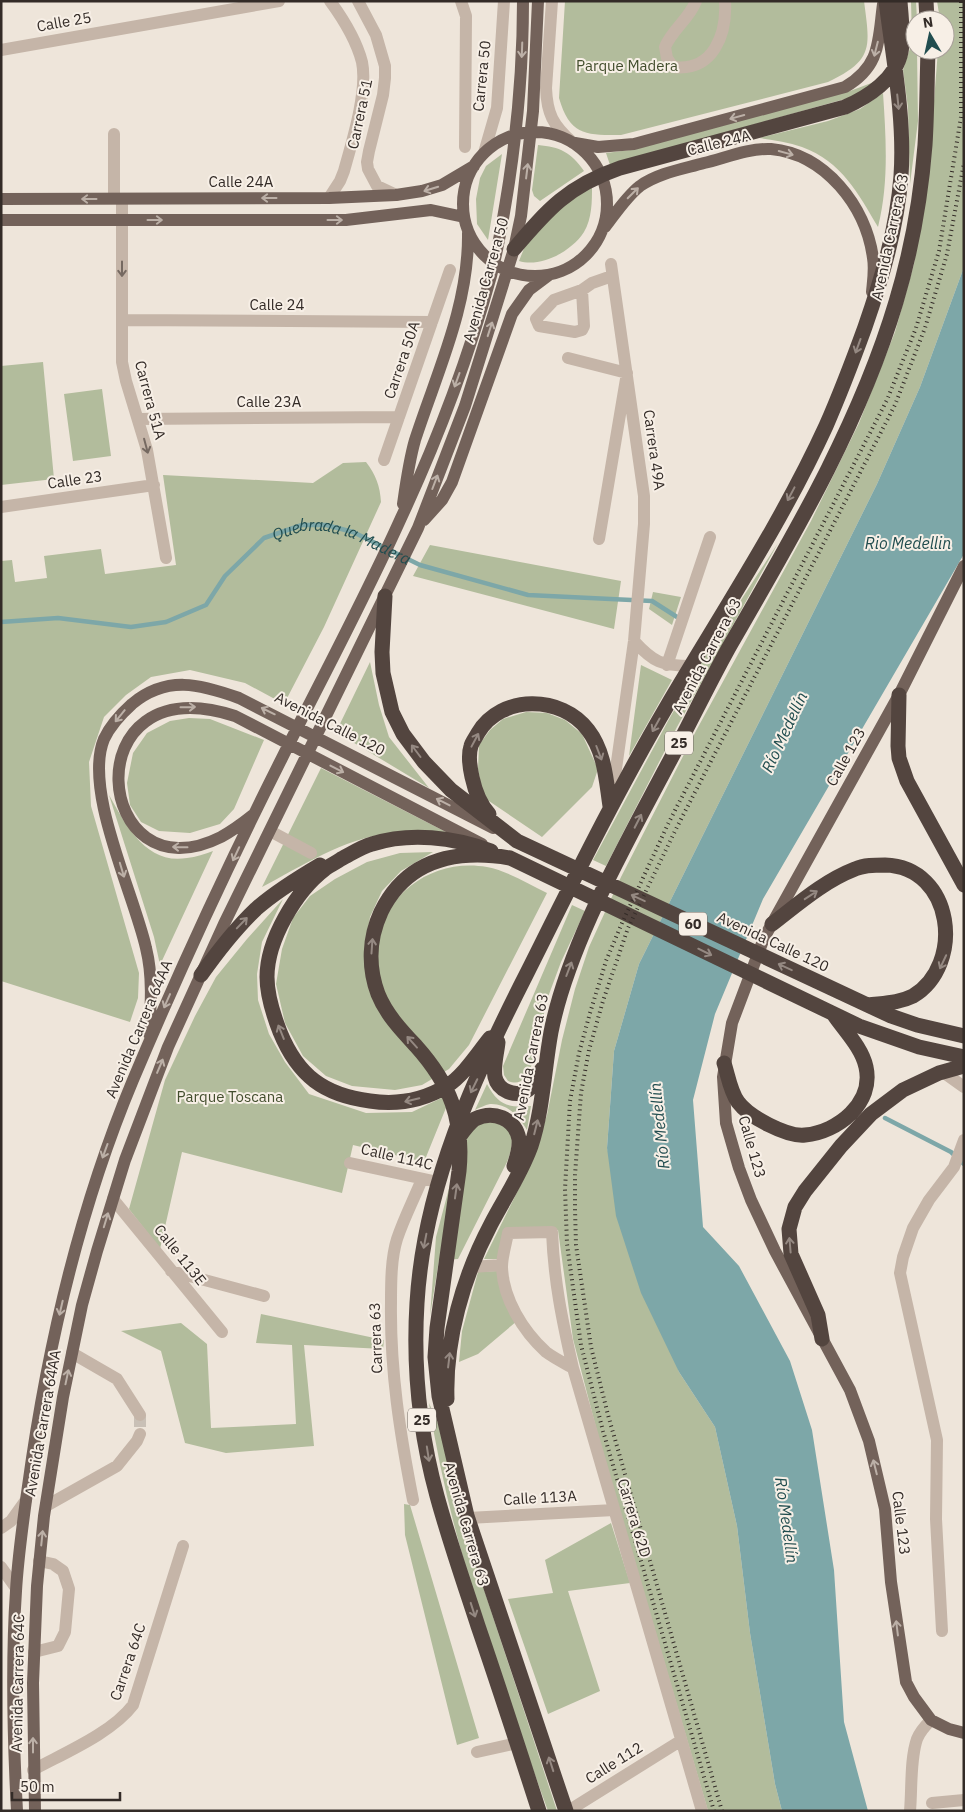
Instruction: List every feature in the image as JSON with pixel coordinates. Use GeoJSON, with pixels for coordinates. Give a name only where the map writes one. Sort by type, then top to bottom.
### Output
{"type":"FeatureCollection","features":[{"type":"Feature","properties":{"kind":"highway","name":"Avenida Carrera 63"},"geometry":{"type":"LineString","coordinates":[[539,1811],[444,1522],[429,1464],[423,1423],[416,1341],[417,1300],[422,1257],[446,1153],[500,1026],[610,806],[756,558],[807,464],[838,397],[869,314],[892,237],[901,174],[901,138],[885,1]]}},
{"type":"Feature","properties":{"kind":"highway"},"geometry":{"type":"LineString","coordinates":[[514,250],[562,198],[592,179],[620,168],[845,107],[862,99],[875,90],[897,64],[901,53],[903,32],[900,1]]}},
{"type":"Feature","properties":{"kind":"highway","name":"Avenida Carrera 63"},"geometry":{"type":"LineString","coordinates":[[451,1443],[447,1386],[449,1360],[460,1303],[471,1267],[530,1148],[541,1104],[547,1057],[558,1000],[566,976],[593,912],[725,655],[782,556],[831,463],[875,362],[896,302],[908,255],[919,197],[925,148],[928,60]]}},
{"type":"Feature","properties":{"kind":"highway"},"geometry":{"type":"LineString","coordinates":[[384,596],[383,673],[392,712],[402,734],[424,762],[451,790],[517,841]]}},
{"type":"Feature","properties":{"kind":"highway"},"geometry":{"type":"LineString","coordinates":[[899,694],[899,758],[908,781],[964,885]]}},
{"type":"Feature","properties":{"kind":"highway"},"geometry":{"type":"LineString","coordinates":[[517,841],[484,808],[474,789],[470,767],[471,746],[481,729],[494,714],[514,706],[537,703],[559,709],[576,717],[589,731],[598,748],[604,767],[610,806]]}},
{"type":"Feature","properties":{"kind":"highway"},"geometry":{"type":"LineString","coordinates":[[201,975],[225,942],[259,907],[291,883],[347,851],[370,844],[412,837],[435,838],[467,843],[510,858]]}},
{"type":"Feature","properties":{"kind":"highway","name":"Avenida Calle 120"},"geometry":{"type":"LineString","coordinates":[[517,841],[865,1005]]}},
{"type":"Feature","properties":{"kind":"highway"},"geometry":{"type":"LineString","coordinates":[[370,844],[325,869],[305,888],[292,907],[276,938],[270,955],[267,975],[269,994],[273,1014],[289,1053],[314,1082],[327,1089],[360,1100],[394,1104],[418,1099],[448,1085],[460,1074],[500,1026]]}},
{"type":"Feature","properties":{"kind":"highway","name":"Avenida Carrera 63"},"geometry":{"type":"LineString","coordinates":[[510,858],[488,855],[468,855],[451,858],[433,862],[404,879],[385,904],[376,922],[371,963],[378,994],[386,1010],[419,1049],[443,1083],[450,1096],[458,1121],[461,1150],[437,1328],[436,1357],[439,1396],[468,1518],[567,1811]]}},
{"type":"Feature","properties":{"kind":"highway","name":"60"},"geometry":{"type":"LineString","coordinates":[[510,858],[860,1026],[919,1047],[964,1057]]}},
{"type":"Feature","properties":{"kind":"highway"},"geometry":{"type":"LineString","coordinates":[[772,924],[793,906],[855,869],[872,865],[892,865],[907,869],[922,877],[932,886],[945,908],[948,922],[946,955],[937,974],[925,988],[912,996],[894,1003],[865,1005]]}},
{"type":"Feature","properties":{"kind":"highway","name":"60"},"geometry":{"type":"LineString","coordinates":[[865,1005],[917,1025],[964,1036]]}},
{"type":"Feature","properties":{"kind":"highway"},"geometry":{"type":"LineString","coordinates":[[724,1063],[733,1092],[739,1103],[765,1124],[803,1136],[835,1126],[848,1116],[864,1094],[866,1068],[858,1049],[827,1010]]}},
{"type":"Feature","properties":{"kind":"highway"},"geometry":{"type":"LineString","coordinates":[[500,1026],[495,1078],[499,1086],[507,1092],[516,1093],[527,1090],[535,1083],[547,1057]]}},
{"type":"Feature","properties":{"kind":"highway"},"geometry":{"type":"LineString","coordinates":[[822,1340],[818,1315],[791,1254],[789,1229],[796,1207],[805,1191],[841,1146],[871,1114],[903,1090],[943,1072],[964,1066]]}},
{"type":"Feature","properties":{"kind":"highway"},"geometry":{"type":"LineString","coordinates":[[446,1153],[475,1119],[488,1115],[499,1116],[508,1120],[516,1128],[519,1139],[518,1156],[492,1223]]}},
{"type":"Feature","properties":{"kind":"main road","name":"Avenida Carrera 50"},"geometry":{"type":"LineString","coordinates":[[401,519],[424,466],[459,374],[490,277],[498,244],[511,170],[518,112],[523,1]]}},
{"type":"Feature","properties":{"kind":"main road","name":"Avenida Carrera 50"},"geometry":{"type":"LineString","coordinates":[[418,528],[465,406],[514,250],[529,161],[536,69],[538,1]]}},
{"type":"Feature","properties":{"kind":"main road","name":"Calle 24A"},"geometry":{"type":"LineString","coordinates":[[572,142],[598,147],[634,144],[845,87],[865,72],[875,56],[885,1]]}},
{"type":"Feature","properties":{"kind":"main road"},"geometry":{"type":"LineString","coordinates":[[541,132],[557,135],[572,142],[591,158],[605,185],[606,213],[602,231],[596,243],[582,258],[564,269],[551,274],[534,276],[517,274],[502,268],[481,252],[468,230],[464,217],[464,192],[467,180],[474,166],[484,153],[500,141],[512,136],[541,132]]}},
{"type":"Feature","properties":{"kind":"main road","name":"Calle 24A"},"geometry":{"type":"LineString","coordinates":[[602,231],[631,194],[640,186],[656,177],[752,151],[769,149],[786,152],[822,169],[838,184],[858,213],[873,257],[874,275],[869,314]]}},
{"type":"Feature","properties":{"kind":"main road","name":"Calle 24A"},"geometry":{"type":"LineString","coordinates":[[1,199],[329,198],[396,195],[422,191],[442,185],[474,166]]}},
{"type":"Feature","properties":{"kind":"main road"},"geometry":{"type":"LineString","coordinates":[[1,220],[346,220],[426,210],[464,217]]}},
{"type":"Feature","properties":{"kind":"main road"},"geometry":{"type":"LineString","coordinates":[[401,519],[412,450],[462,299],[468,252],[468,230]]}},
{"type":"Feature","properties":{"kind":"main road"},"geometry":{"type":"LineString","coordinates":[[418,528],[442,500],[452,482],[512,314],[529,290],[551,274]]}},
{"type":"Feature","properties":{"kind":"main road","name":"Avenida Carrera 64AA"},"geometry":{"type":"LineString","coordinates":[[16,1588],[26,1500],[41,1400],[65,1289],[100,1165],[148,1044],[178,978],[272,778],[401,519]]}},
{"type":"Feature","properties":{"kind":"main road","name":"Avenida Carrera 64AA"},"geometry":{"type":"LineString","coordinates":[[37,1586],[55,1441],[72,1353],[88,1280],[124,1160],[152,1084],[201,975],[418,528]]}},
{"type":"Feature","properties":{"kind":"main road","name":"Calle 123"},"geometry":{"type":"LineString","coordinates":[[964,566],[899,694],[772,924],[754,962],[732,1023],[724,1063],[726,1123],[739,1168],[759,1217],[822,1340],[850,1390],[869,1441],[885,1509],[892,1582],[906,1682],[914,1698],[931,1720],[964,1733]]}},
{"type":"Feature","properties":{"kind":"main road","name":"Avenida Calle 120"},"geometry":{"type":"LineString","coordinates":[[148,1044],[151,1007],[150,966],[146,946],[102,802],[98,774],[104,740],[126,709],[141,697],[159,688],[178,684],[196,685],[239,698],[517,841]]}},
{"type":"Feature","properties":{"kind":"main road"},"geometry":{"type":"LineString","coordinates":[[255,814],[221,837],[200,845],[182,848],[164,845],[148,839],[134,827],[126,816],[118,787],[118,771],[122,752],[130,736],[144,723],[159,714],[177,708],[200,707],[227,714],[510,858]]}},
{"type":"Feature","properties":{"kind":"main road","name":"Avenida Carrera 64C"},"geometry":{"type":"LineString","coordinates":[[34,1811],[34,1652],[37,1586]]}},
{"type":"Feature","properties":{"kind":"main road","name":"Avenida Carrera 64C"},"geometry":{"type":"LineString","coordinates":[[16,1588],[13,1737],[17,1811]]}},
{"type":"Feature","properties":{"kind":"street","name":"Calle 25"},"geometry":{"type":"LineString","coordinates":[[1,50],[279,1]]}},
{"type":"Feature","properties":{"kind":"street","name":"Carrera 51"},"geometry":{"type":"LineString","coordinates":[[358,1],[376,34],[385,66],[383,95],[369,151],[368,169],[378,186],[396,195]]}},
{"type":"Feature","properties":{"kind":"street"},"geometry":{"type":"LineString","coordinates":[[460,1],[466,16],[465,147]]}},
{"type":"Feature","properties":{"kind":"street","name":"Carrera 50"},"geometry":{"type":"LineString","coordinates":[[484,153],[496,108],[504,1]]}},
{"type":"Feature","properties":{"kind":"street"},"geometry":{"type":"LineString","coordinates":[[552,1],[546,100],[554,124],[572,142]]}},
{"type":"Feature","properties":{"kind":"street"},"geometry":{"type":"LineString","coordinates":[[696,1],[686,20],[673,34],[665,47],[667,58],[672,67],[685,68],[697,64],[718,46],[725,23],[725,1]]}},
{"type":"Feature","properties":{"kind":"street","name":"Carrera 51"},"geometry":{"type":"LineString","coordinates":[[329,198],[344,171],[362,95],[364,78],[362,62],[355,44],[347,24],[334,2]]}},
{"type":"Feature","properties":{"kind":"street","name":"Carrera 51A"},"geometry":{"type":"LineString","coordinates":[[114,134],[118,198],[122,220],[123,372],[147,450],[166,558]]}},
{"type":"Feature","properties":{"kind":"street","name":"Carrera 50A"},"geometry":{"type":"LineString","coordinates":[[384,460],[450,270]]}},
{"type":"Feature","properties":{"kind":"street","name":"Carrera 49A"},"geometry":{"type":"LineString","coordinates":[[582,290],[611,270],[644,496],[644,524],[634,641],[610,806]]}},
{"type":"Feature","properties":{"kind":"street","name":"Calle 24"},"geometry":{"type":"LineString","coordinates":[[122,320],[432,322]]}},
{"type":"Feature","properties":{"kind":"street"},"geometry":{"type":"LineString","coordinates":[[568,358],[627,372],[599,540]]}},
{"type":"Feature","properties":{"kind":"street","name":"Calle 23A"},"geometry":{"type":"LineString","coordinates":[[139,419],[399,418]]}},
{"type":"Feature","properties":{"kind":"street","name":"Calle 23"},"geometry":{"type":"LineString","coordinates":[[1,507],[154,485]]}},
{"type":"Feature","properties":{"kind":"street"},"geometry":{"type":"LineString","coordinates":[[667,665],[710,537]]}},
{"type":"Feature","properties":{"kind":"street"},"geometry":{"type":"LineString","coordinates":[[634,641],[653,660],[667,665],[691,666]]}},
{"type":"Feature","properties":{"kind":"street"},"geometry":{"type":"LineString","coordinates":[[270,831],[311,852]]}},
{"type":"Feature","properties":{"kind":"street"},"geometry":{"type":"LineString","coordinates":[[943,1072],[964,1087]]}},
{"type":"Feature","properties":{"kind":"street"},"geometry":{"type":"LineString","coordinates":[[942,1631],[936,1519],[937,1440],[900,1273],[903,1257],[913,1228],[929,1200],[954,1167],[964,1140]]}},
{"type":"Feature","properties":{"kind":"street","name":"Calle 114C"},"geometry":{"type":"LineString","coordinates":[[350,1162],[438,1182]]}},
{"type":"Feature","properties":{"kind":"street","name":"Carrera 63"},"geometry":{"type":"LineString","coordinates":[[413,1500],[400,1435],[394,1392],[391,1350],[391,1293],[397,1240],[422,1179]]}},
{"type":"Feature","properties":{"kind":"street","name":"Calle 113E"},"geometry":{"type":"LineString","coordinates":[[113,1199],[222,1332]]}},
{"type":"Feature","properties":{"kind":"street","name":"Carrera 62D"},"geometry":{"type":"LineString","coordinates":[[502,1265],[508,1233],[552,1232],[553,1266],[559,1309],[573,1368],[702,1811]]}},
{"type":"Feature","properties":{"kind":"street"},"geometry":{"type":"LineString","coordinates":[[471,1267],[502,1265],[504,1282],[513,1308],[531,1335],[548,1353],[573,1368]]}},
{"type":"Feature","properties":{"kind":"street"},"geometry":{"type":"LineString","coordinates":[[171,1271],[264,1296]]}},
{"type":"Feature","properties":{"kind":"street"},"geometry":{"type":"LineString","coordinates":[[72,1353],[117,1379],[140,1415]]}},
{"type":"Feature","properties":{"kind":"street"},"geometry":{"type":"LineString","coordinates":[[46,1506],[117,1466],[137,1441],[140,1434]]}},
{"type":"Feature","properties":{"kind":"street"},"geometry":{"type":"LineString","coordinates":[[1,1528],[10,1521],[26,1500]]}},
{"type":"Feature","properties":{"kind":"street","name":"Calle 113A"},"geometry":{"type":"LineString","coordinates":[[468,1518],[614,1510]]}},
{"type":"Feature","properties":{"kind":"street","name":"Carrera 64C"},"geometry":{"type":"LineString","coordinates":[[33,1770],[108,1728],[125,1716],[133,1705],[183,1546]]}},
{"type":"Feature","properties":{"kind":"street"},"geometry":{"type":"LineString","coordinates":[[34,1652],[58,1646],[65,1632],[69,1588],[63,1571],[53,1564],[39,1561]]}},
{"type":"Feature","properties":{"kind":"street"},"geometry":{"type":"LineString","coordinates":[[1,1567],[16,1588]]}},
{"type":"Feature","properties":{"kind":"street"},"geometry":{"type":"LineString","coordinates":[[910,1811],[914,1754],[917,1739],[922,1729],[931,1720]]}},
{"type":"Feature","properties":{"kind":"street"},"geometry":{"type":"LineString","coordinates":[[477,1752],[516,1743]]}},
{"type":"Feature","properties":{"kind":"street","name":"Calle 112"},"geometry":{"type":"LineString","coordinates":[[567,1811],[677,1743]]}},
{"type":"Feature","properties":{"kind":"street"},"geometry":{"type":"LineString","coordinates":[[932,1803],[964,1800]]}},
{"type":"Feature","properties":{"kind":"green space","name":"Parque Madera"},"geometry":{"type":"Polygon","coordinates":[[[565,1],[864,1],[867,30],[866,51],[854,67],[828,82],[621,135],[598,135],[581,131],[574,126],[568,120],[559,98],[565,1]]]}},
{"type":"Feature","properties":{"kind":"green space"},"geometry":{"type":"Polygon","coordinates":[[[911,1],[916,1],[916,10],[911,10],[911,1]]]}},
{"type":"Feature","properties":{"kind":"green space"},"geometry":{"type":"Polygon","coordinates":[[[937,1],[964,1],[964,267],[920,387],[877,484],[639,964],[614,1051],[607,1148],[679,1372],[715,1427],[737,1526],[750,1633],[775,1784],[782,1811],[708,1811],[601,1447],[573,1339],[558,1230],[505,1231],[497,1259],[484,1259],[530,1166],[547,1115],[562,1040],[575,989],[589,947],[621,877],[697,729],[811,521],[859,423],[895,332],[914,264],[928,177],[937,60],[955,60],[955,10],[938,10],[937,1]]]}},
{"type":"Feature","properties":{"kind":"green space"},"geometry":{"type":"Polygon","coordinates":[[[906,60],[917,60],[918,121],[910,184],[908,108],[903,70],[906,60]]]}},
{"type":"Feature","properties":{"kind":"green space"},"geometry":{"type":"Polygon","coordinates":[[[874,82],[859,95],[610,165],[606,153],[630,150],[850,91],[874,82]]]}},
{"type":"Feature","properties":{"kind":"green space"},"geometry":{"type":"Polygon","coordinates":[[[883,93],[886,144],[885,177],[878,227],[848,180],[828,161],[802,147],[786,142],[759,138],[828,121],[860,109],[883,93]]]}},
{"type":"Feature","properties":{"kind":"green space"},"geometry":{"type":"Polygon","coordinates":[[[538,145],[553,147],[570,155],[584,171],[540,201],[534,196],[532,190],[538,145]]]}},
{"type":"Feature","properties":{"kind":"green space"},"geometry":{"type":"Polygon","coordinates":[[[502,154],[488,240],[477,224],[476,199],[480,178],[486,166],[502,154]]]}},
{"type":"Feature","properties":{"kind":"green space"},"geometry":{"type":"Polygon","coordinates":[[[592,186],[590,216],[587,227],[579,239],[572,246],[546,260],[528,263],[519,261],[525,246],[556,211],[592,186]]]}},
{"type":"Feature","properties":{"kind":"green space"},"geometry":{"type":"Polygon","coordinates":[[[43,362],[54,479],[1,485],[1,366],[43,362]]]}},
{"type":"Feature","properties":{"kind":"green space"},"geometry":{"type":"Polygon","coordinates":[[[102,389],[111,456],[73,461],[64,394],[102,389]]]}},
{"type":"Feature","properties":{"kind":"green space"},"geometry":{"type":"Polygon","coordinates":[[[366,462],[377,481],[381,502],[324,627],[284,704],[245,683],[190,670],[151,677],[126,695],[104,717],[89,762],[91,806],[139,973],[138,998],[130,1022],[1,981],[1,561],[12,560],[15,582],[47,578],[44,556],[101,549],[105,574],[176,565],[163,475],[313,483],[343,463],[366,462]]]}},
{"type":"Feature","properties":{"kind":"green space"},"geometry":{"type":"Polygon","coordinates":[[[778,543],[677,727],[606,866],[593,860],[706,654],[778,543]]]}},
{"type":"Feature","properties":{"kind":"green space"},"geometry":{"type":"Polygon","coordinates":[[[430,545],[621,581],[614,629],[413,576],[430,545]]]}},
{"type":"Feature","properties":{"kind":"green space"},"geometry":{"type":"Polygon","coordinates":[[[653,592],[681,597],[672,625],[649,609],[653,592]]]}},
{"type":"Feature","properties":{"kind":"green space"},"geometry":{"type":"Polygon","coordinates":[[[370,662],[379,705],[389,737],[429,788],[336,732],[370,662]]]}},
{"type":"Feature","properties":{"kind":"green space"},"geometry":{"type":"Polygon","coordinates":[[[641,665],[672,680],[629,756],[641,665]]]}},
{"type":"Feature","properties":{"kind":"green space"},"geometry":{"type":"Polygon","coordinates":[[[526,712],[547,713],[565,720],[582,734],[598,769],[592,787],[542,837],[483,797],[478,769],[479,745],[490,730],[503,719],[526,712]]]}},
{"type":"Feature","properties":{"kind":"green space"},"geometry":{"type":"Polygon","coordinates":[[[189,718],[210,719],[264,740],[234,809],[220,824],[190,833],[159,831],[141,822],[130,805],[127,783],[133,753],[147,733],[170,721],[189,718]]]}},
{"type":"Feature","properties":{"kind":"green space"},"geometry":{"type":"Polygon","coordinates":[[[321,768],[446,832],[387,834],[355,841],[323,854],[262,887],[321,768]]]}},
{"type":"Feature","properties":{"kind":"green space"},"geometry":{"type":"Polygon","coordinates":[[[109,795],[130,830],[149,849],[160,855],[173,859],[187,858],[213,851],[160,965],[154,937],[109,795]]]}},
{"type":"Feature","properties":{"kind":"green space"},"geometry":{"type":"Polygon","coordinates":[[[433,852],[401,871],[382,891],[370,917],[365,947],[377,970],[378,939],[392,905],[418,881],[433,873],[450,867],[468,865],[487,867],[510,875],[547,893],[469,1045],[449,1069],[422,1085],[395,1090],[352,1086],[326,1076],[303,1056],[285,1023],[276,984],[282,949],[293,918],[310,896],[335,879],[367,862],[400,853],[433,852]]]}},
{"type":"Feature","properties":{"kind":"green space","name":"Parque Toscana"},"geometry":{"type":"Polygon","coordinates":[[[283,899],[262,942],[257,974],[258,1000],[269,1034],[285,1062],[309,1094],[366,1113],[412,1112],[452,1093],[424,1162],[353,1145],[342,1193],[182,1152],[160,1249],[129,1209],[165,1080],[195,1016],[216,977],[283,899]]]}},
{"type":"Feature","properties":{"kind":"green space"},"geometry":{"type":"Polygon","coordinates":[[[572,905],[585,911],[561,962],[548,997],[531,1067],[527,1075],[520,1082],[508,1081],[504,1075],[503,1066],[572,905]]]}},
{"type":"Feature","properties":{"kind":"green space"},"geometry":{"type":"Polygon","coordinates":[[[487,1084],[495,1097],[504,1104],[531,1106],[527,1130],[517,1116],[508,1108],[490,1104],[475,1110],[487,1084]]]}},
{"type":"Feature","properties":{"kind":"green space"},"geometry":{"type":"Polygon","coordinates":[[[491,1122],[505,1127],[511,1136],[512,1142],[507,1162],[458,1259],[439,1260],[430,1316],[436,1237],[456,1162],[467,1134],[478,1124],[491,1122]]]}},
{"type":"Feature","properties":{"kind":"green space"},"geometry":{"type":"Polygon","coordinates":[[[497,1271],[517,1321],[478,1354],[459,1362],[462,1331],[478,1272],[497,1271]]]}},
{"type":"Feature","properties":{"kind":"green space"},"geometry":{"type":"Polygon","coordinates":[[[261,1314],[384,1340],[383,1349],[304,1345],[314,1446],[226,1453],[185,1443],[161,1351],[121,1331],[181,1323],[207,1344],[211,1428],[296,1424],[292,1345],[256,1343],[261,1314]]]}},
{"type":"Feature","properties":{"kind":"green space"},"geometry":{"type":"Polygon","coordinates":[[[429,1403],[445,1439],[468,1541],[557,1811],[548,1811],[478,1610],[450,1507],[429,1403]]]}},
{"type":"Feature","properties":{"kind":"green space"},"geometry":{"type":"Polygon","coordinates":[[[404,1504],[410,1505],[479,1738],[457,1745],[405,1535],[404,1504]]]}},
{"type":"Feature","properties":{"kind":"green space"},"geometry":{"type":"Polygon","coordinates":[[[611,1523],[630,1583],[568,1591],[600,1691],[548,1714],[508,1599],[553,1593],[545,1560],[611,1523]]]}},
{"type":"Feature","properties":{"kind":"water","name":"Rio Medellin"},"geometry":{"type":"Polygon","coordinates":[[[964,267],[964,554],[763,899],[715,1014],[693,1100],[703,1227],[739,1266],[790,1361],[812,1430],[834,1570],[844,1722],[868,1811],[782,1811],[775,1784],[750,1633],[737,1526],[715,1427],[679,1372],[641,1293],[616,1216],[607,1148],[614,1051],[639,964],[877,484],[920,387],[964,267]]]}},
{"type":"Feature","properties":{"kind":"waterway","name":"Quebrada la Madera"},"geometry":{"type":"LineString","coordinates":[[1,622],[58,618],[131,627],[166,622],[206,605],[225,576],[264,538],[302,525],[326,525],[353,532],[420,565],[528,595],[652,601],[677,617]]}},
{"type":"Feature","properties":{"kind":"waterway"},"geometry":{"type":"LineString","coordinates":[[885,1118],[951,1152],[964,1164]]}},
{"type":"Feature","properties":{"kind":"tunnel"},"geometry":{"type":"LineString","coordinates":[[140,1415],[140,1434]]}},
{"type":"Feature","properties":{"kind":"railway"},"geometry":{"type":"LineString","coordinates":[[714,1811],[603,1431],[581,1345],[567,1244],[565,1189],[570,1101],[579,1053],[590,1013],[606,961],[622,923],[669,822],[887,400],[916,328],[939,251],[961,117],[961,1]]}},
{"type":"Feature","properties":{"kind":"railway"},"geometry":{"type":"LineString","coordinates":[[722,1811],[608,1415],[591,1347],[576,1245],[575,1175],[581,1093],[589,1050],[603,1001],[628,928],[677,827],[895,405],[925,328],[947,254],[964,163]]}},
{"type":"Feature","properties":{"kind":"water label","name":"Río Medellín"},"geometry":{"type":"Point","coordinates":[784,732]}},
{"type":"Feature","properties":{"kind":"water label","name":"Río Medellín"},"geometry":{"type":"Point","coordinates":[659,1126]}},
{"type":"Feature","properties":{"kind":"water label","name":"Río Medellín"},"geometry":{"type":"Point","coordinates":[787,1520]}}]}
